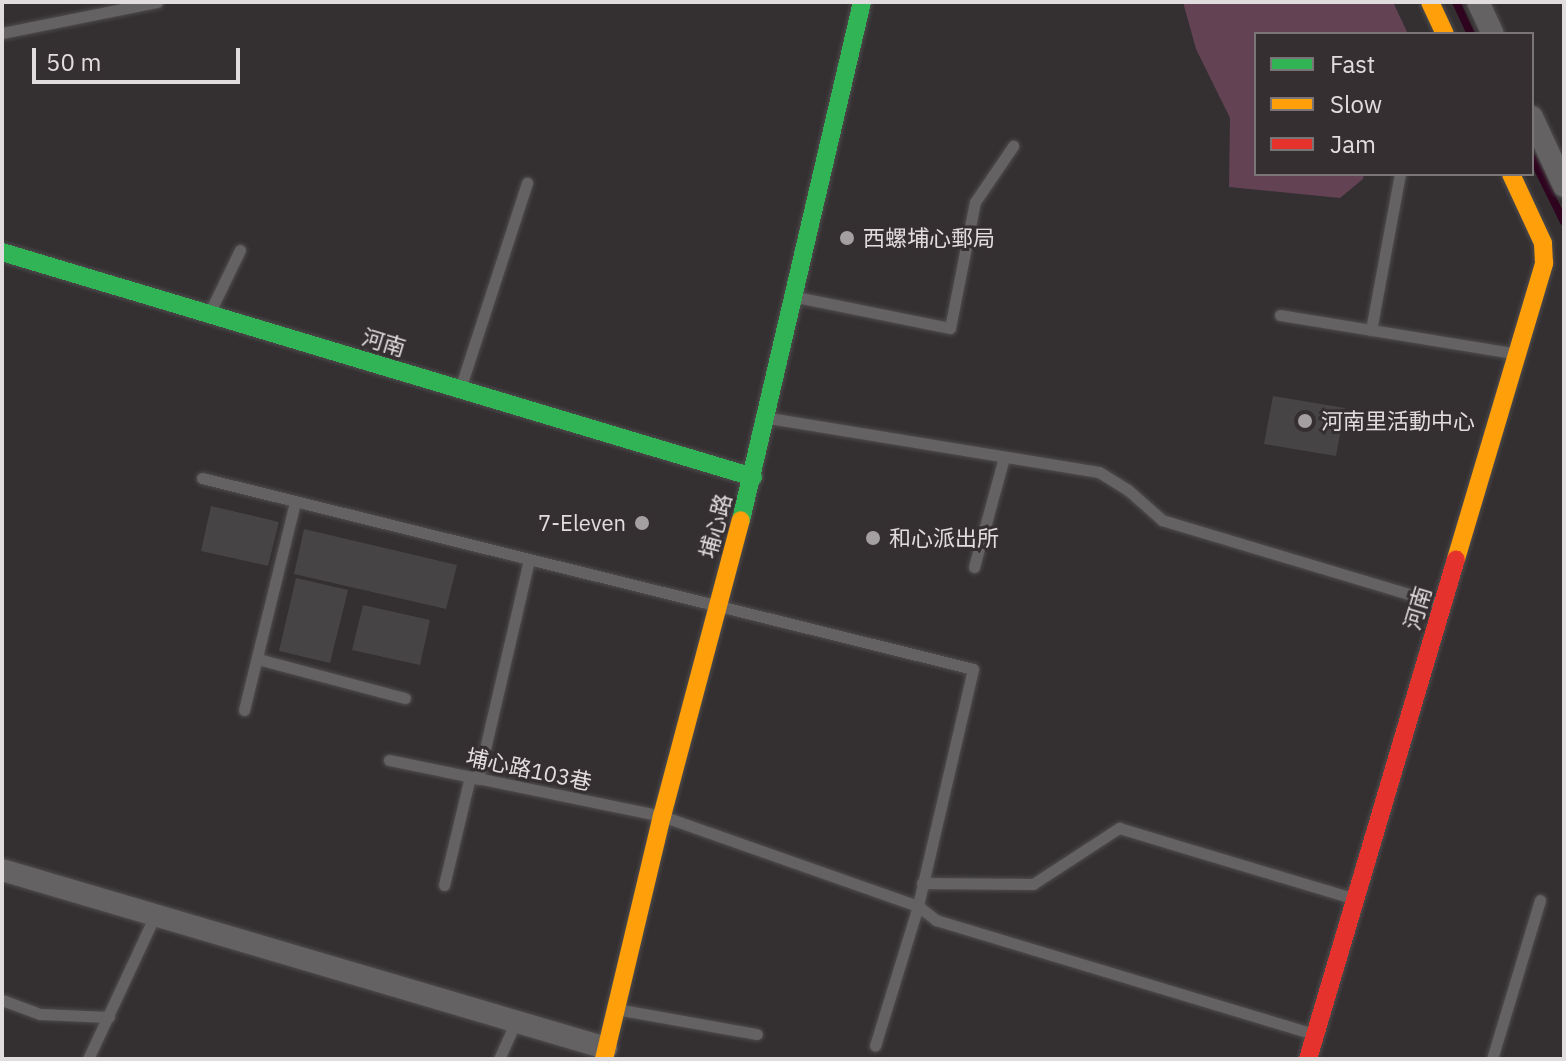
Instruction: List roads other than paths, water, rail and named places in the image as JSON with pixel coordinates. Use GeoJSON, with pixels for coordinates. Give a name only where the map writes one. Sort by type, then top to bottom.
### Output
{"type":"FeatureCollection","features":[{"type":"Feature","properties":{"kind":"street","name":"埔心路"},"geometry":{"type":"LineString","coordinates":[[605,1054],[662,816],[753,477],[792,296],[862,2]]}},
{"type":"Feature","properties":{"kind":"street"},"geometry":{"type":"LineString","coordinates":[[1430,2],[1444,32]]}},
{"type":"Feature","properties":{"kind":"street"},"geometry":{"type":"LineString","coordinates":[[1478,2],[1492,32]]}},
{"type":"Feature","properties":{"kind":"street"},"geometry":{"type":"LineString","coordinates":[[1534,121],[1564,186]]}},
{"type":"Feature","properties":{"kind":"street","name":"河南"},"geometry":{"type":"LineString","coordinates":[[1308,1059],[1544,263],[1543,243],[1512,176]]}},
{"type":"Feature","properties":{"kind":"street","name":"河南"},"geometry":{"type":"LineString","coordinates":[[2,252],[753,477]]}},
{"type":"Feature","properties":{"kind":"street"},"geometry":{"type":"LineString","coordinates":[[2,870],[516,1021],[605,1054]]}},
{"type":"Feature","properties":{"kind":"lane"},"geometry":{"type":"LineString","coordinates":[[2,33],[157,2]]}},
{"type":"Feature","properties":{"kind":"lane"},"geometry":{"type":"LineString","coordinates":[[792,296],[950,328],[975,202],[1013,146]]}},
{"type":"Feature","properties":{"kind":"lane"},"geometry":{"type":"LineString","coordinates":[[1371,330],[1400,176]]}},
{"type":"Feature","properties":{"kind":"lane"},"geometry":{"type":"LineString","coordinates":[[460,390],[527,183]]}},
{"type":"Feature","properties":{"kind":"lane"},"geometry":{"type":"LineString","coordinates":[[209,314],[240,250]]}},
{"type":"Feature","properties":{"kind":"lane"},"geometry":{"type":"LineString","coordinates":[[1280,315],[1517,354]]}},
{"type":"Feature","properties":{"kind":"lane"},"geometry":{"type":"LineString","coordinates":[[765,417],[1099,472],[1128,490],[1162,520],[1443,604]]}},
{"type":"Feature","properties":{"kind":"lane"},"geometry":{"type":"LineString","coordinates":[[974,567],[1004,457]]}},
{"type":"Feature","properties":{"kind":"lane"},"geometry":{"type":"LineString","coordinates":[[202,478],[973,669],[918,906],[875,1046]]}},
{"type":"Feature","properties":{"kind":"lane"},"geometry":{"type":"LineString","coordinates":[[244,710],[295,503]]}},
{"type":"Feature","properties":{"kind":"lane"},"geometry":{"type":"LineString","coordinates":[[444,885],[529,560]]}},
{"type":"Feature","properties":{"kind":"lane"},"geometry":{"type":"LineString","coordinates":[[258,659],[405,698]]}},
{"type":"Feature","properties":{"kind":"lane","name":"埔心路103巷"},"geometry":{"type":"LineString","coordinates":[[389,760],[662,816],[918,906],[936,920],[1315,1035]]}},
{"type":"Feature","properties":{"kind":"lane"},"geometry":{"type":"LineString","coordinates":[[922,883],[1033,884],[1119,828],[1355,899]]}},
{"type":"Feature","properties":{"kind":"lane"},"geometry":{"type":"LineString","coordinates":[[1492,1059],[1540,900]]}},
{"type":"Feature","properties":{"kind":"lane"},"geometry":{"type":"LineString","coordinates":[[88,1059],[155,915]]}},
{"type":"Feature","properties":{"kind":"lane"},"geometry":{"type":"LineString","coordinates":[[2,1000],[40,1014],[109,1017]]}},
{"type":"Feature","properties":{"kind":"lane"},"geometry":{"type":"LineString","coordinates":[[615,1009],[757,1034]]}},
{"type":"Feature","properties":{"kind":"lane"},"geometry":{"type":"LineString","coordinates":[[499,1059],[516,1021]]}},
{"type":"Feature","properties":{"kind":"waterway"},"geometry":{"type":"LineString","coordinates":[[1456,2],[1470,32]]}},
{"type":"Feature","properties":{"kind":"waterway"},"geometry":{"type":"LineString","coordinates":[[1534,161],[1564,222]]}},
{"type":"Feature","properties":{"kind":"place","name":"西螺埔心郵局"},"geometry":{"type":"Point","coordinates":[847,238]}},
{"type":"Feature","properties":{"kind":"place","name":"河南里活動中心"},"geometry":{"type":"Point","coordinates":[1305,421]}},
{"type":"Feature","properties":{"kind":"place","name":"7-Eleven"},"geometry":{"type":"Point","coordinates":[642,523]}},
{"type":"Feature","properties":{"kind":"place","name":"和心派出所"},"geometry":{"type":"Point","coordinates":[873,538]}}]}
